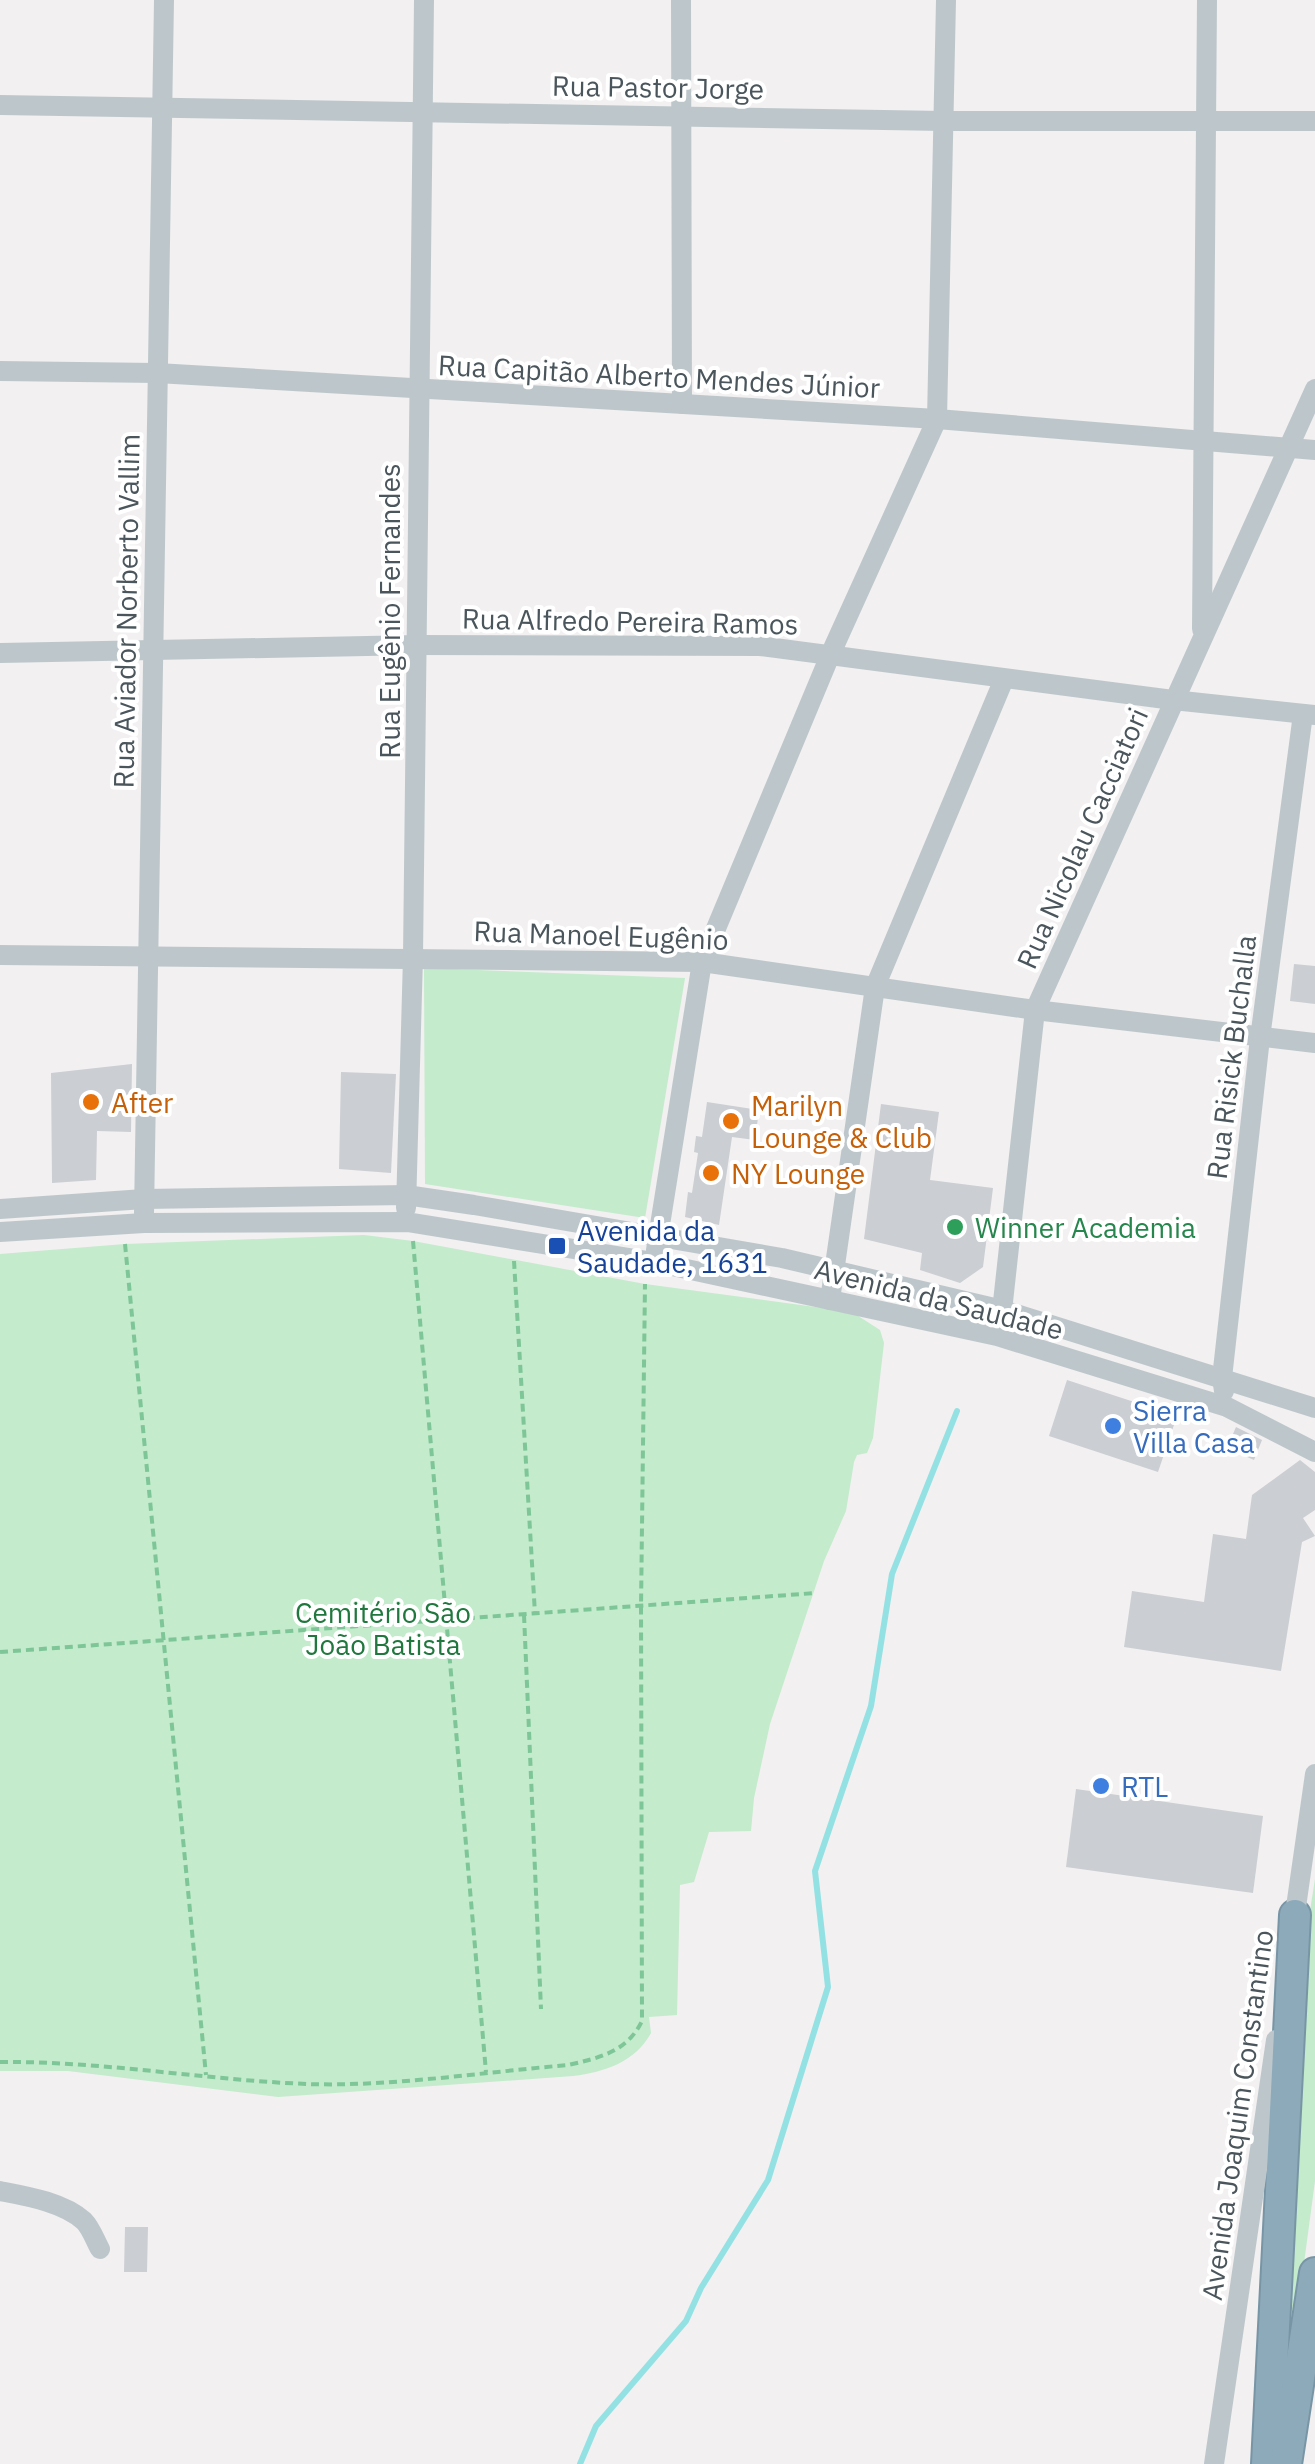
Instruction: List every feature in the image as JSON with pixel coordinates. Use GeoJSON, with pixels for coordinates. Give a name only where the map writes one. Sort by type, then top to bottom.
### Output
{"type":"FeatureCollection","features":[{"type":"Feature","properties":{"kind":"highway"},"geometry":{"type":"LineString","coordinates":[[1267,2464],[1294,1915]]}},
{"type":"Feature","properties":{"kind":"highway"},"geometry":{"type":"LineString","coordinates":[[1286,2464],[1315,2273]]}},
{"type":"Feature","properties":{"kind":"street","name":"Rua Aviador Norberto Vallim"},"geometry":{"type":"LineString","coordinates":[[144,1224],[164,0]]}},
{"type":"Feature","properties":{"kind":"street","name":"Rua Eugênio Fernandes"},"geometry":{"type":"LineString","coordinates":[[410,1231],[406,1196],[424,0]]}},
{"type":"Feature","properties":{"kind":"street"},"geometry":{"type":"LineString","coordinates":[[681,0],[682,404]]}},
{"type":"Feature","properties":{"kind":"street"},"geometry":{"type":"LineString","coordinates":[[654,1262],[702,962],[831,654],[937,419],[946,0]]}},
{"type":"Feature","properties":{"kind":"street"},"geometry":{"type":"LineString","coordinates":[[1202,636],[1207,0]]}},
{"type":"Feature","properties":{"kind":"street","name":"Rua Pastor Jorge"},"geometry":{"type":"LineString","coordinates":[[0,105],[944,121],[1315,121]]}},
{"type":"Feature","properties":{"kind":"street","name":"Rua Capitão Alberto Mendes Júnior"},"geometry":{"type":"LineString","coordinates":[[0,372],[157,373],[937,419],[1315,450]]}},
{"type":"Feature","properties":{"kind":"street","name":"Rua Nicolau Cacciatori"},"geometry":{"type":"LineString","coordinates":[[997,1336],[1004,1310],[1035,1010],[1315,389]]}},
{"type":"Feature","properties":{"kind":"street","name":"Rua Alfredo Pereira Ramos"},"geometry":{"type":"LineString","coordinates":[[0,654],[417,646],[760,646],[1309,715]]}},
{"type":"Feature","properties":{"kind":"street"},"geometry":{"type":"LineString","coordinates":[[830,1300],[875,987],[1004,679]]}},
{"type":"Feature","properties":{"kind":"street","name":"Rua Risick Buchalla"},"geometry":{"type":"LineString","coordinates":[[1227,1407],[1222,1378],[1260,1038],[1309,715]]}},
{"type":"Feature","properties":{"kind":"street","name":"Rua Manoel Eugênio"},"geometry":{"type":"LineString","coordinates":[[0,955],[702,962],[1035,1010],[1315,1044]]}},
{"type":"Feature","properties":{"kind":"street","name":"Avenida da Saudade"},"geometry":{"type":"LineString","coordinates":[[0,1209],[144,1199],[406,1196],[782,1258],[1004,1310],[1315,1408]]}},
{"type":"Feature","properties":{"kind":"street","name":"Avenida da Saudade"},"geometry":{"type":"LineString","coordinates":[[0,1232],[144,1224],[410,1231],[654,1262],[997,1336],[1227,1407],[1315,1452]]}},
{"type":"Feature","properties":{"kind":"street"},"geometry":{"type":"LineString","coordinates":[[1126,1378],[1127,1348]]}},
{"type":"Feature","properties":{"kind":"street","name":"Avenida Joaquim Constantino"},"geometry":{"type":"LineString","coordinates":[[1214,2464],[1315,1774]]}},
{"type":"Feature","properties":{"kind":"street"},"geometry":{"type":"LineString","coordinates":[[0,2191],[46,2202],[72,2214],[86,2223],[100,2249]]}},
{"type":"Feature","properties":{"kind":"path"},"geometry":{"type":"LineString","coordinates":[[410,1231],[486,2072]]}},
{"type":"Feature","properties":{"kind":"path"},"geometry":{"type":"LineString","coordinates":[[125,1244],[206,2076]]}},
{"type":"Feature","properties":{"kind":"path"},"geometry":{"type":"LineString","coordinates":[[514,1260],[535,1614]]}},
{"type":"Feature","properties":{"kind":"path"},"geometry":{"type":"LineString","coordinates":[[0,2062],[68,2061],[337,2085],[568,2065],[600,2058],[635,2035],[642,2021],[640,1607],[645,1284]]}},
{"type":"Feature","properties":{"kind":"path"},"geometry":{"type":"LineString","coordinates":[[0,1652],[816,1593]]}},
{"type":"Feature","properties":{"kind":"path"},"geometry":{"type":"LineString","coordinates":[[524,1615],[541,2009]]}},
{"type":"Feature","properties":{"kind":"green space"},"geometry":{"type":"Polygon","coordinates":[[[424,968],[685,978],[645,1218],[425,1184],[424,968]]]}},
{"type":"Feature","properties":{"kind":"green space","name":"Cemitério São João Batista"},"geometry":{"type":"Polygon","coordinates":[[[364,1235],[645,1284],[852,1312],[880,1330],[884,1343],[873,1438],[867,1453],[857,1455],[854,1462],[846,1511],[824,1561],[770,1724],[751,1831],[709,1832],[694,1882],[680,1885],[677,2015],[649,2017],[651,2033],[628,2058],[596,2072],[573,2076],[278,2097],[68,2071],[0,2071],[0,1254],[125,1244],[364,1235]]]}},
{"type":"Feature","properties":{"kind":"green space"},"geometry":{"type":"Polygon","coordinates":[[[1315,1879],[1315,2181],[1298,2308],[1289,2310],[1306,1936],[1315,1879]]]}},
{"type":"Feature","properties":{"kind":"building"},"geometry":{"type":"Polygon","coordinates":[[[1294,964],[1315,966],[1315,1004],[1290,1001],[1294,964]]]}},
{"type":"Feature","properties":{"kind":"building","name":"After"},"geometry":{"type":"Polygon","coordinates":[[[132,1064],[131,1132],[97,1131],[96,1180],[52,1183],[51,1073],[132,1064]]]}},
{"type":"Feature","properties":{"kind":"building"},"geometry":{"type":"Polygon","coordinates":[[[341,1072],[396,1074],[391,1173],[339,1169],[341,1072]]]}},
{"type":"Feature","properties":{"kind":"building","name":"NY Lounge"},"geometry":{"type":"Polygon","coordinates":[[[707,1102],[759,1110],[755,1140],[732,1137],[719,1225],[685,1217],[698,1153],[694,1152],[696,1136],[702,1137],[707,1102]]]}},
{"type":"Feature","properties":{"kind":"building"},"geometry":{"type":"Polygon","coordinates":[[[881,1104],[939,1112],[930,1180],[993,1188],[983,1267],[960,1283],[920,1270],[922,1253],[864,1239],[881,1104]]]}},
{"type":"Feature","properties":{"kind":"building","name":"Sierra Villa Casa"},"geometry":{"type":"Polygon","coordinates":[[[1067,1380],[1177,1416],[1158,1472],[1049,1436],[1067,1380]]]}},
{"type":"Feature","properties":{"kind":"building"},"geometry":{"type":"Polygon","coordinates":[[[1236,1427],[1262,1440],[1254,1460],[1227,1448],[1236,1427]]]}},
{"type":"Feature","properties":{"kind":"building"},"geometry":{"type":"Polygon","coordinates":[[[1300,1460],[1315,1472],[1315,1510],[1303,1518],[1315,1536],[1302,1542],[1281,1671],[1124,1647],[1132,1591],[1204,1602],[1213,1534],[1246,1539],[1252,1495],[1300,1460]]]}},
{"type":"Feature","properties":{"kind":"building"},"geometry":{"type":"Polygon","coordinates":[[[1076,1789],[1263,1816],[1253,1893],[1066,1867],[1076,1789]]]}},
{"type":"Feature","properties":{"kind":"building"},"geometry":{"type":"Polygon","coordinates":[[[125,2227],[148,2227],[147,2272],[124,2272],[125,2227]]]}},
{"type":"Feature","properties":{"kind":"waterway"},"geometry":{"type":"LineString","coordinates":[[580,2464],[596,2426],[686,2321],[701,2288],[768,2180],[828,1987],[815,1871],[871,1706],[892,1574],[957,1411]]}},
{"type":"Feature","properties":{"kind":"place","name":"After"},"geometry":{"type":"Point","coordinates":[91,1102]}},
{"type":"Feature","properties":{"kind":"place","name":"Marilyn Lounge & Club"},"geometry":{"type":"Point","coordinates":[731,1121]}},
{"type":"Feature","properties":{"kind":"place","name":"NY Lounge"},"geometry":{"type":"Point","coordinates":[711,1173]}},
{"type":"Feature","properties":{"kind":"place","name":"Winner Academia"},"geometry":{"type":"Point","coordinates":[955,1227]}},
{"type":"Feature","properties":{"kind":"place","name":"Avenida da Saudade, 1631"},"geometry":{"type":"Point","coordinates":[557,1246]}},
{"type":"Feature","properties":{"kind":"place","name":"Sierra Villa Casa"},"geometry":{"type":"Point","coordinates":[1113,1426]}},
{"type":"Feature","properties":{"kind":"place","name":"RTL"},"geometry":{"type":"Point","coordinates":[1101,1786]}}]}
